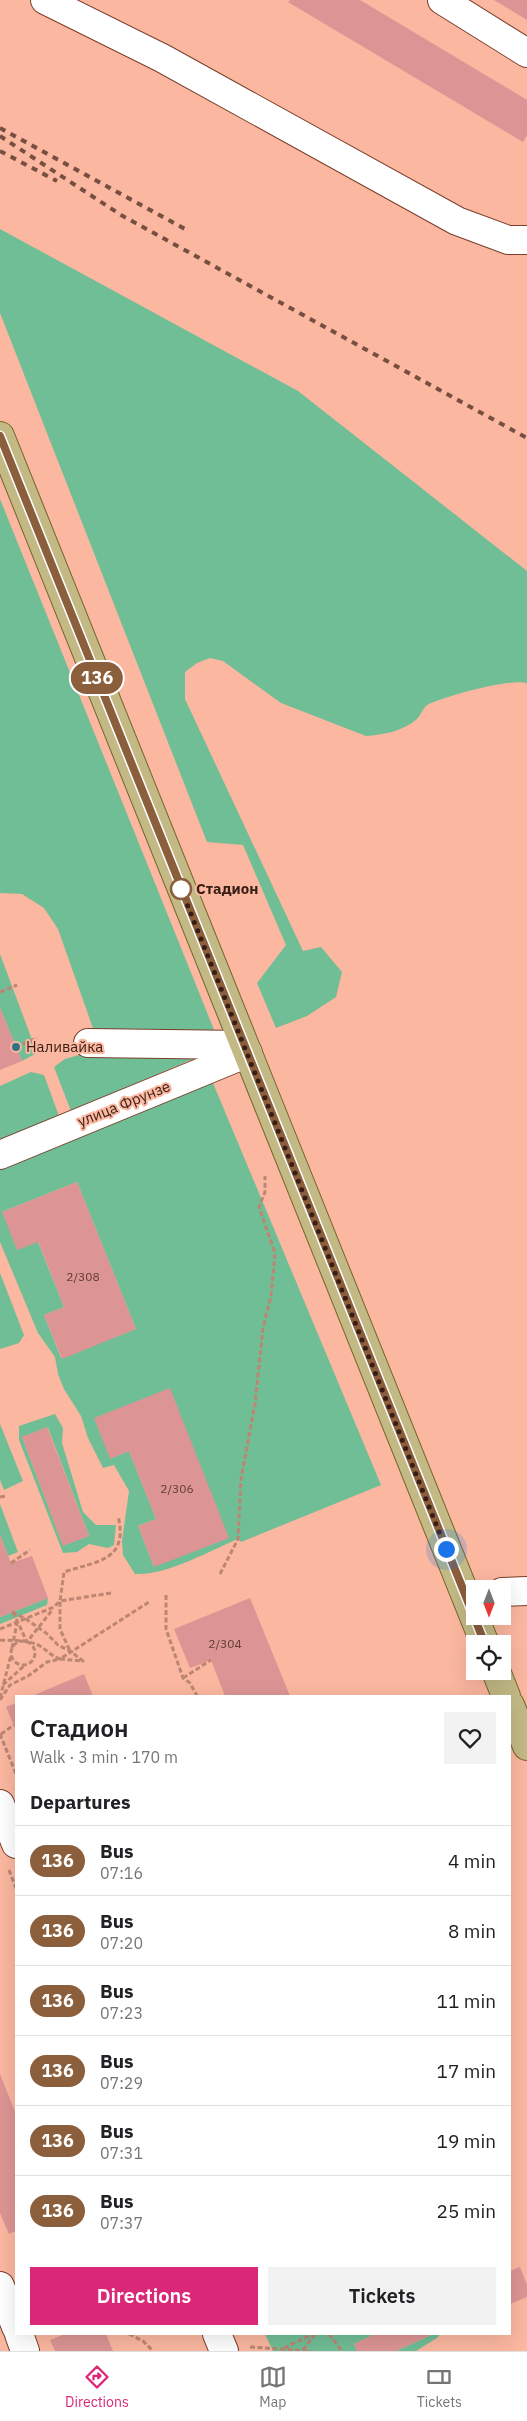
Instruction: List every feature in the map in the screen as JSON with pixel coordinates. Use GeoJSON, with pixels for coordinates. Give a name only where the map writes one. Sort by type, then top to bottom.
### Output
{"type":"FeatureCollection","features":[{"type":"Feature","properties":{"kind":"main road"},"geometry":{"type":"LineString","coordinates":[[0,436],[246,1049],[466,1584]]}},
{"type":"Feature","properties":{"kind":"main road"},"geometry":{"type":"LineString","coordinates":[[500,1680],[506,1695]]}},
{"type":"Feature","properties":{"kind":"main road"},"geometry":{"type":"LineString","coordinates":[[511,1707],[527,1746]]}},
{"type":"Feature","properties":{"kind":"street"},"geometry":{"type":"LineString","coordinates":[[45,0],[162,58],[457,221],[508,240],[527,240]]}},
{"type":"Feature","properties":{"kind":"street"},"geometry":{"type":"LineString","coordinates":[[442,0],[527,53]]}},
{"type":"Feature","properties":{"kind":"street"},"geometry":{"type":"LineString","coordinates":[[88,1043],[246,1049]]}},
{"type":"Feature","properties":{"kind":"street","name":"улица Фрунзе"},"geometry":{"type":"LineString","coordinates":[[0,1156],[246,1049]]}},
{"type":"Feature","properties":{"kind":"street"},"geometry":{"type":"LineString","coordinates":[[511,1591],[527,1590]]}},
{"type":"Feature","properties":{"kind":"street"},"geometry":{"type":"LineString","coordinates":[[0,1804],[15,1842]]}},
{"type":"Feature","properties":{"kind":"street"},"geometry":{"type":"LineString","coordinates":[[0,2286],[13,2322]]}},
{"type":"Feature","properties":{"kind":"street"},"geometry":{"type":"LineString","coordinates":[[18,2335],[25,2351]]}},
{"type":"Feature","properties":{"kind":"street"},"geometry":{"type":"LineString","coordinates":[[218,2335],[235,2349]]}},
{"type":"Feature","properties":{"kind":"path"},"geometry":{"type":"LineString","coordinates":[[0,992],[17,985]]}},
{"type":"Feature","properties":{"kind":"path"},"geometry":{"type":"LineString","coordinates":[[16,1047],[37,1038]]}},
{"type":"Feature","properties":{"kind":"path"},"geometry":{"type":"LineString","coordinates":[[220,1574],[238,1539],[241,1479],[254,1404],[263,1328],[271,1296],[275,1253],[258,1207],[265,1192],[265,1176]]}},
{"type":"Feature","properties":{"kind":"path"},"geometry":{"type":"LineString","coordinates":[[0,1497],[7,1496]]}},
{"type":"Feature","properties":{"kind":"path"},"geometry":{"type":"LineString","coordinates":[[70,1651],[60,1629],[60,1601],[64,1572],[111,1557],[117,1549],[121,1526],[118,1516]]}},
{"type":"Feature","properties":{"kind":"path"},"geometry":{"type":"LineString","coordinates":[[11,1564],[30,1550]]}},
{"type":"Feature","properties":{"kind":"path"},"geometry":{"type":"LineString","coordinates":[[27,1642],[60,1601],[111,1593]]}},
{"type":"Feature","properties":{"kind":"path"},"geometry":{"type":"LineString","coordinates":[[166,1595],[166,1629],[183,1678],[190,1683],[196,1695]]}},
{"type":"Feature","properties":{"kind":"path"},"geometry":{"type":"LineString","coordinates":[[0,1699],[10,1685],[28,1676],[47,1662],[60,1659],[149,1602]]}},
{"type":"Feature","properties":{"kind":"path"},"geometry":{"type":"LineString","coordinates":[[0,1629],[54,1607]]}},
{"type":"Feature","properties":{"kind":"path"},"geometry":{"type":"LineString","coordinates":[[0,1640],[27,1642],[41,1646],[50,1655],[60,1659],[83,1661],[58,1645],[38,1627],[12,1612],[27,1642],[35,1651],[31,1662],[25,1665],[3,1686]]}},
{"type":"Feature","properties":{"kind":"path"},"geometry":{"type":"LineString","coordinates":[[0,1699],[17,1622]]}},
{"type":"Feature","properties":{"kind":"path"},"geometry":{"type":"LineString","coordinates":[[12,1649],[18,1642],[27,1642]]}},
{"type":"Feature","properties":{"kind":"path"},"geometry":{"type":"LineString","coordinates":[[11,1655],[14,1661],[25,1665]]}},
{"type":"Feature","properties":{"kind":"path"},"geometry":{"type":"LineString","coordinates":[[183,1678],[211,1660]]}},
{"type":"Feature","properties":{"kind":"path"},"geometry":{"type":"LineString","coordinates":[[14,1726],[0,1734],[15,1772]]}},
{"type":"Feature","properties":{"kind":"path"},"geometry":{"type":"LineString","coordinates":[[130,2335],[144,2341],[153,2351]]}},
{"type":"Feature","properties":{"kind":"path"},"geometry":{"type":"LineString","coordinates":[[235,2349],[274,2350],[312,2335]]}},
{"type":"Feature","properties":{"kind":"path"},"geometry":{"type":"LineString","coordinates":[[303,2350],[313,2335]]}},
{"type":"Feature","properties":{"kind":"path"},"geometry":{"type":"LineString","coordinates":[[330,2335],[342,2351]]}},
{"type":"Feature","properties":{"kind":"path"},"geometry":{"type":"LineString","coordinates":[[283,2348],[311,2351]]}},
{"type":"Feature","properties":{"kind":"green space"},"geometry":{"type":"Polygon","coordinates":[[[0,229],[298,391],[527,571],[527,683],[493,685],[437,701],[427,705],[417,719],[406,727],[393,732],[366,736],[281,703],[223,661],[210,658],[197,663],[185,672],[185,699],[303,951],[321,947],[342,972],[336,997],[307,1016],[276,1028],[257,983],[286,945],[243,845],[207,842],[0,313],[0,229]]]}},
{"type":"Feature","properties":{"kind":"green space"},"geometry":{"type":"Polygon","coordinates":[[[0,499],[221,1047],[71,1111],[54,1067],[65,1059],[89,1052],[95,1034],[58,929],[44,908],[22,894],[0,893],[0,499]]]}},
{"type":"Feature","properties":{"kind":"green space"},"geometry":{"type":"Polygon","coordinates":[[[0,954],[37,1053],[22,1061],[0,1008],[0,954]]]}},
{"type":"Feature","properties":{"kind":"green space"},"geometry":{"type":"Polygon","coordinates":[[[31,1072],[44,1075],[59,1116],[0,1141],[0,1086],[31,1072]]]}},
{"type":"Feature","properties":{"kind":"green space"},"geometry":{"type":"Polygon","coordinates":[[[213,1083],[381,1485],[241,1542],[238,1539],[174,1567],[147,1574],[135,1574],[123,1555],[122,1541],[129,1491],[114,1465],[103,1468],[88,1438],[81,1416],[64,1389],[58,1374],[55,1357],[38,1333],[0,1242],[0,1168],[213,1083]],[[77,1182],[2,1212],[38,1242],[64,1307],[44,1315],[61,1358],[136,1329],[77,1182]],[[170,1388],[110,1458],[129,1451],[156,1519],[138,1526],[154,1567],[170,1388]]]}},
{"type":"Feature","properties":{"kind":"green space"},"geometry":{"type":"Polygon","coordinates":[[[0,1273],[24,1335],[19,1343],[0,1349],[0,1273]]]}},
{"type":"Feature","properties":{"kind":"green space"},"geometry":{"type":"Polygon","coordinates":[[[55,1414],[63,1428],[62,1443],[83,1512],[96,1525],[116,1525],[114,1545],[108,1548],[89,1544],[77,1552],[63,1553],[19,1440],[19,1426],[55,1414]],[[48,1428],[22,1437],[63,1545],[89,1536],[48,1428]]]}},
{"type":"Feature","properties":{"kind":"green space"},"geometry":{"type":"Polygon","coordinates":[[[0,1424],[23,1481],[4,1490],[0,1480],[0,1424]]]}},
{"type":"Feature","properties":{"kind":"green space"},"geometry":{"type":"Polygon","coordinates":[[[0,1504],[18,1552],[8,1556],[0,1535],[0,1504]]]}},
{"type":"Feature","properties":{"kind":"green space"},"geometry":{"type":"Polygon","coordinates":[[[48,1598],[47,1605],[0,1624],[0,1617],[48,1598]]]}},
{"type":"Feature","properties":{"kind":"green space"},"geometry":{"type":"Polygon","coordinates":[[[265,2335],[373,2335],[354,2344],[357,2351],[273,2351],[265,2335]]]}},
{"type":"Feature","properties":{"kind":"green space"},"geometry":{"type":"Polygon","coordinates":[[[431,2335],[439,2335],[416,2351],[396,2351],[431,2335]]]}},
{"type":"Feature","properties":{"kind":"building"},"geometry":{"type":"Polygon","coordinates":[[[290,0],[360,0],[527,100],[527,135],[523,142],[288,2],[290,0]]]}},
{"type":"Feature","properties":{"kind":"building"},"geometry":{"type":"Polygon","coordinates":[[[494,0],[527,0],[527,20],[494,0]]]}},
{"type":"Feature","properties":{"kind":"building"},"geometry":{"type":"Polygon","coordinates":[[[0,1008],[22,1061],[0,1070],[0,1008]]]}},
{"type":"Feature","properties":{"kind":"building"},"geometry":{"type":"Polygon","coordinates":[[[77,1182],[136,1329],[62,1359],[44,1315],[64,1307],[40,1246],[38,1242],[17,1250],[2,1212],[77,1182]]]}},
{"type":"Feature","properties":{"kind":"building"},"geometry":{"type":"Polygon","coordinates":[[[170,1388],[229,1538],[154,1567],[138,1526],[156,1519],[129,1451],[110,1459],[94,1418],[170,1388]]]}},
{"type":"Feature","properties":{"kind":"building"},"geometry":{"type":"Polygon","coordinates":[[[47,1427],[89,1536],[63,1546],[22,1437],[47,1427]]]}},
{"type":"Feature","properties":{"kind":"building"},"geometry":{"type":"Polygon","coordinates":[[[0,1535],[11,1563],[32,1556],[48,1598],[0,1617],[0,1535]]]}},
{"type":"Feature","properties":{"kind":"building"},"geometry":{"type":"Polygon","coordinates":[[[250,1598],[290,1695],[225,1695],[211,1660],[190,1668],[174,1629],[250,1598]]]}},
{"type":"Feature","properties":{"kind":"building"},"geometry":{"type":"Polygon","coordinates":[[[84,1674],[93,1695],[34,1695],[84,1674]]]}},
{"type":"Feature","properties":{"kind":"building"},"geometry":{"type":"Polygon","coordinates":[[[15,1703],[15,1728],[6,1707],[15,1703]]]}},
{"type":"Feature","properties":{"kind":"building"},"geometry":{"type":"Polygon","coordinates":[[[0,2074],[15,2112],[15,2231],[9,2234],[0,2213],[0,2074]]]}},
{"type":"Feature","properties":{"kind":"building"},"geometry":{"type":"Polygon","coordinates":[[[520,2267],[527,2285],[527,2297],[511,2304],[511,2271],[520,2267]]]}},
{"type":"Feature","properties":{"kind":"building"},"geometry":{"type":"Polygon","coordinates":[[[62,2335],[106,2335],[113,2351],[55,2351],[50,2340],[62,2335]]]}},
{"type":"Feature","properties":{"kind":"building"},"geometry":{"type":"Polygon","coordinates":[[[373,2335],[431,2335],[396,2351],[357,2351],[354,2344],[373,2335]]]}},
{"type":"Feature","properties":{"kind":"railway"},"geometry":{"type":"LineString","coordinates":[[0,128],[185,229]]}},
{"type":"Feature","properties":{"kind":"railway"},"geometry":{"type":"LineString","coordinates":[[0,136],[121,215],[527,438]]}},
{"type":"Feature","properties":{"kind":"railway"},"geometry":{"type":"LineString","coordinates":[[0,151],[57,181]]}},
{"type":"Feature","properties":{"kind":"bus line","name":"136"},"geometry":{"type":"LineString","coordinates":[[0,436],[481,1635]]}},
{"type":"Feature","properties":{"kind":"place","name":"Стадион"},"geometry":{"type":"Point","coordinates":[181,889]}},
{"type":"Feature","properties":{"kind":"place","name":"Наливайка"},"geometry":{"type":"Point","coordinates":[16,1047]}},
{"type":"Feature","properties":{"kind":"route"},"geometry":{"type":"LineString","coordinates":[[181,889],[446,1549]]}}]}
